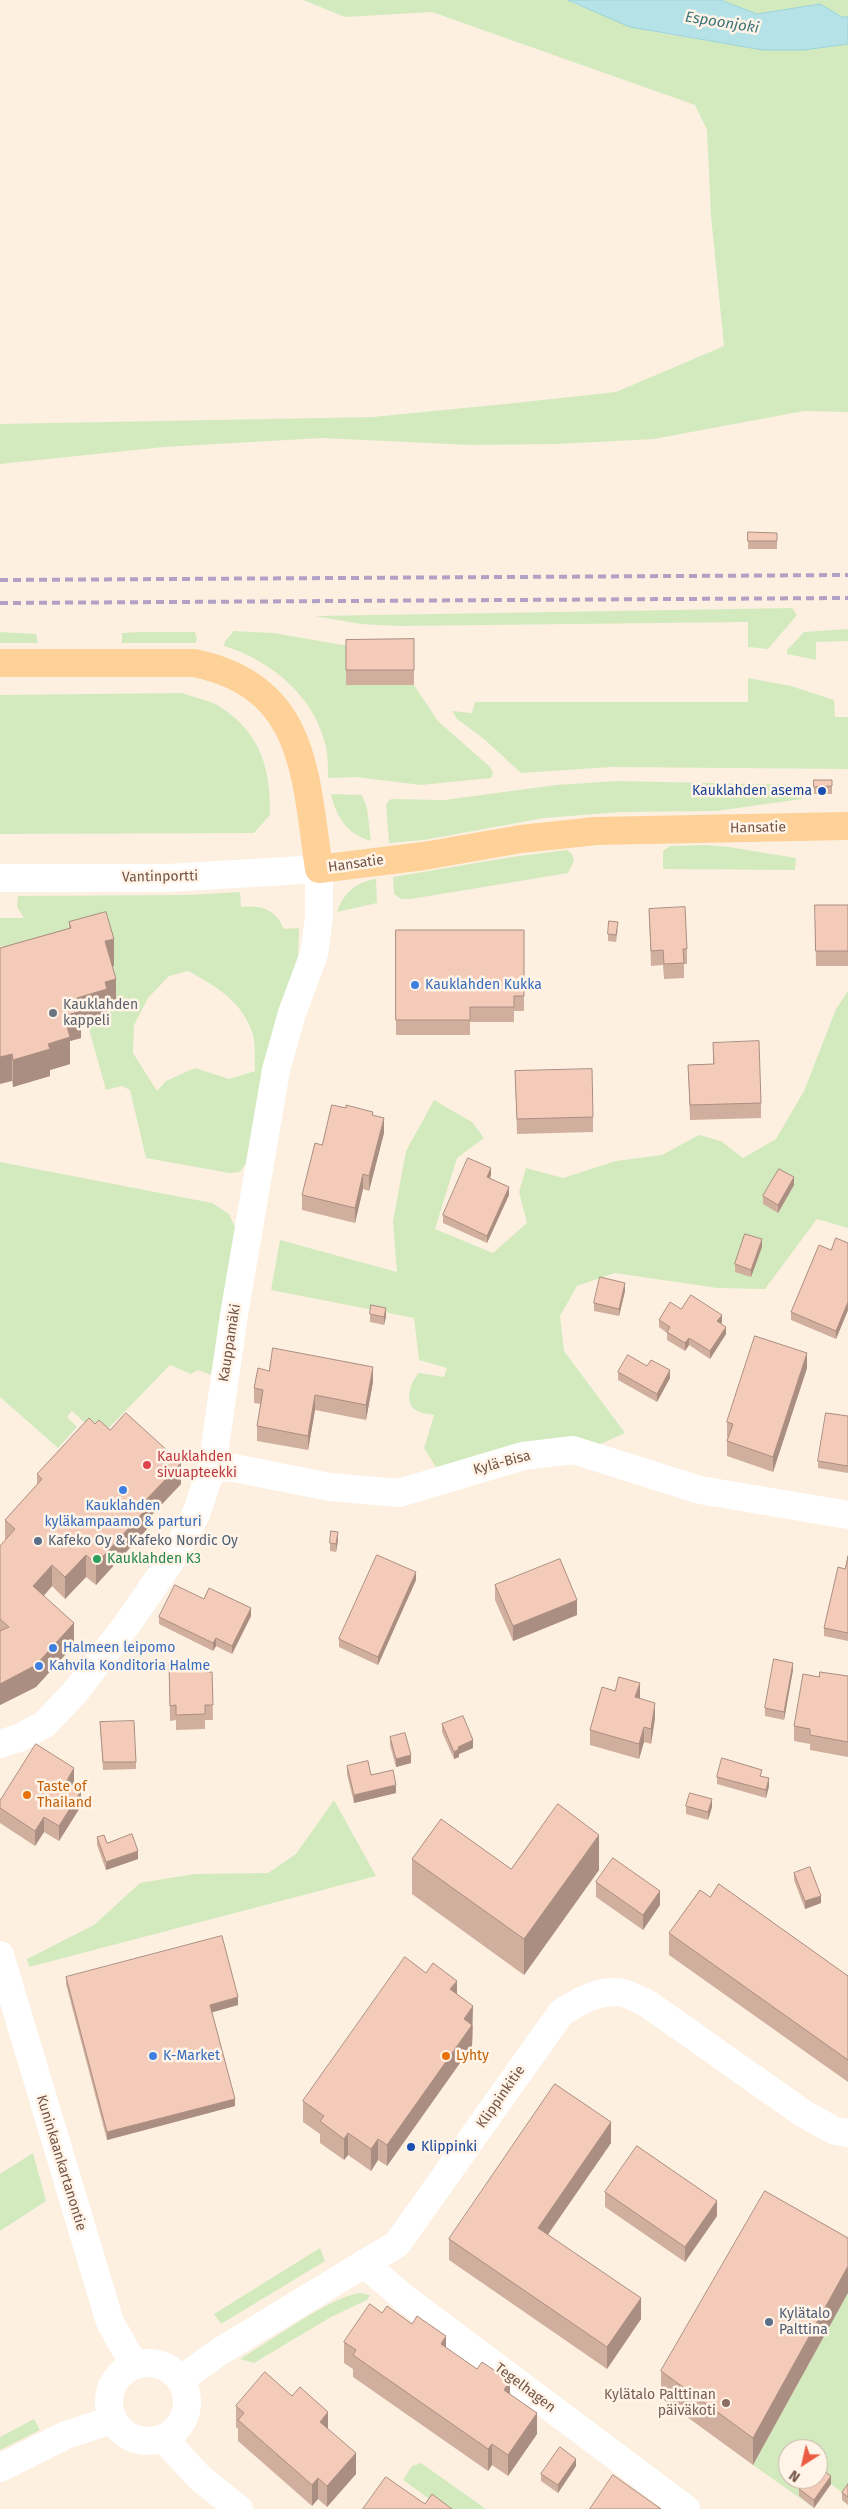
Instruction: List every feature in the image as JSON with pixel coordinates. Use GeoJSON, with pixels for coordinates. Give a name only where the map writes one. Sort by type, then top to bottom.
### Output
{"type":"FeatureCollection","features":[{"type":"Feature","properties":{"kind":"main road","name":"Hansatie"},"geometry":{"type":"LineString","coordinates":[[0,662],[194,663],[217,668],[238,679],[272,703],[287,724],[298,746],[319,869],[424,856],[521,839],[596,831],[848,826]]}},
{"type":"Feature","properties":{"kind":"street","name":"Vantinportti"},"geometry":{"type":"LineString","coordinates":[[0,878],[168,878],[319,869]]}},
{"type":"Feature","properties":{"kind":"street","name":"Kauppamäki"},"geometry":{"type":"LineString","coordinates":[[0,1744],[19,1738],[45,1724],[76,1691],[128,1623],[172,1559],[196,1514],[212,1467],[234,1315],[276,1070],[292,1013],[314,954],[319,917],[319,869]]}},
{"type":"Feature","properties":{"kind":"street","name":"Kylä-Bisa"},"geometry":{"type":"LineString","coordinates":[[212,1467],[234,1468],[330,1487],[399,1494],[522,1456],[573,1450],[700,1490],[848,1515]]}},
{"type":"Feature","properties":{"kind":"street","name":"Kuninkaankartanontie"},"geometry":{"type":"LineString","coordinates":[[0,1955],[110,2322],[134,2366]]}},
{"type":"Feature","properties":{"kind":"street","name":"Klippinkitie"},"geometry":{"type":"LineString","coordinates":[[180,2380],[219,2352],[397,2244],[561,2013],[579,2001],[600,1995],[622,1993],[648,2004],[804,2114],[835,2131],[848,2133]]}},
{"type":"Feature","properties":{"kind":"street","name":"Tegelhagen"},"geometry":{"type":"LineString","coordinates":[[365,2264],[403,2297],[686,2509]]}},
{"type":"Feature","properties":{"kind":"street"},"geometry":{"type":"LineString","coordinates":[[144,2363],[158,2364],[170,2370],[180,2380],[186,2392],[187,2406],[183,2420],[175,2431],[163,2438],[145,2442],[132,2438],[120,2431],[112,2420],[109,2410],[109,2396],[113,2383],[122,2372],[144,2363]]}},
{"type":"Feature","properties":{"kind":"street"},"geometry":{"type":"LineString","coordinates":[[0,2468],[66,2436],[112,2420]]}},
{"type":"Feature","properties":{"kind":"street"},"geometry":{"type":"LineString","coordinates":[[163,2438],[200,2478],[239,2509]]}},
{"type":"Feature","properties":{"kind":"green space"},"geometry":{"type":"Polygon","coordinates":[[[303,0],[568,0],[577,5],[655,32],[763,50],[804,50],[848,44],[848,412],[804,411],[654,439],[557,444],[471,445],[322,438],[164,447],[0,464],[0,424],[373,417],[515,403],[616,392],[724,346],[711,216],[707,130],[695,105],[432,12],[345,17],[303,0]]]}},
{"type":"Feature","properties":{"kind":"green space"},"geometry":{"type":"Polygon","coordinates":[[[721,0],[848,0],[848,17],[842,17],[820,4],[757,14],[721,0]]]}},
{"type":"Feature","properties":{"kind":"green space"},"geometry":{"type":"Polygon","coordinates":[[[792,608],[797,615],[768,649],[748,647],[748,622],[398,626],[361,624],[315,616],[792,608]]]}},
{"type":"Feature","properties":{"kind":"green space"},"geometry":{"type":"Polygon","coordinates":[[[848,629],[848,641],[816,642],[816,660],[787,654],[787,650],[804,632],[848,629]]]}},
{"type":"Feature","properties":{"kind":"green space"},"geometry":{"type":"Polygon","coordinates":[[[234,631],[273,633],[343,645],[362,645],[346,685],[414,685],[438,721],[490,767],[493,773],[491,778],[421,785],[356,777],[328,778],[326,747],[312,712],[301,697],[274,671],[241,652],[224,646],[225,641],[234,631]]]}},
{"type":"Feature","properties":{"kind":"green space"},"geometry":{"type":"Polygon","coordinates":[[[0,632],[36,634],[38,643],[0,643],[0,632]]]}},
{"type":"Feature","properties":{"kind":"green space"},"geometry":{"type":"Polygon","coordinates":[[[195,632],[197,640],[195,643],[122,643],[122,633],[195,632]]]}},
{"type":"Feature","properties":{"kind":"green space"},"geometry":{"type":"Polygon","coordinates":[[[748,678],[791,686],[834,700],[835,717],[848,717],[848,769],[611,767],[521,773],[484,739],[457,719],[452,711],[472,713],[475,702],[748,702],[748,678]]]}},
{"type":"Feature","properties":{"kind":"green space"},"geometry":{"type":"Polygon","coordinates":[[[182,693],[218,705],[235,718],[255,741],[266,768],[270,815],[254,833],[0,834],[0,695],[182,693]]]}},
{"type":"Feature","properties":{"kind":"green space"},"geometry":{"type":"Polygon","coordinates":[[[618,781],[801,785],[802,799],[716,811],[621,812],[544,818],[424,840],[389,843],[386,805],[392,799],[444,800],[556,785],[618,781]]]}},
{"type":"Feature","properties":{"kind":"green space"},"geometry":{"type":"Polygon","coordinates":[[[331,794],[362,795],[367,808],[371,841],[355,834],[344,824],[336,810],[331,794]]]}},
{"type":"Feature","properties":{"kind":"green space"},"geometry":{"type":"Polygon","coordinates":[[[705,845],[796,858],[795,870],[663,869],[663,851],[670,846],[705,845]]]}},
{"type":"Feature","properties":{"kind":"green space"},"geometry":{"type":"Polygon","coordinates":[[[567,850],[572,854],[574,861],[568,873],[411,899],[401,899],[394,894],[393,877],[512,857],[567,850]]]}},
{"type":"Feature","properties":{"kind":"green space"},"geometry":{"type":"Polygon","coordinates":[[[376,879],[377,903],[337,912],[343,899],[351,890],[362,883],[376,879]]]}},
{"type":"Feature","properties":{"kind":"green space"},"geometry":{"type":"Polygon","coordinates":[[[240,892],[241,907],[255,907],[267,910],[276,917],[284,929],[299,928],[298,962],[263,1069],[246,1164],[240,1172],[229,1173],[146,1158],[130,1090],[122,1086],[106,1090],[87,1022],[105,968],[114,966],[0,946],[0,918],[24,918],[17,907],[18,896],[190,895],[240,892]],[[188,971],[169,976],[148,998],[134,1025],[133,1053],[157,1091],[166,1081],[195,1068],[229,1079],[255,1071],[253,1035],[243,1013],[227,996],[188,971]]]}},
{"type":"Feature","properties":{"kind":"green space"},"geometry":{"type":"Polygon","coordinates":[[[848,991],[848,1228],[817,1219],[765,1289],[717,1288],[615,1273],[577,1286],[560,1316],[564,1351],[625,1433],[596,1446],[439,1472],[424,1448],[434,1415],[414,1409],[409,1401],[409,1396],[413,1381],[419,1373],[444,1377],[447,1368],[419,1360],[414,1318],[271,1290],[280,1240],[397,1272],[393,1221],[406,1151],[434,1100],[472,1122],[484,1138],[457,1158],[435,1229],[493,1253],[527,1223],[519,1192],[526,1168],[563,1178],[616,1161],[662,1155],[699,1135],[721,1141],[743,1158],[776,1139],[804,1091],[836,1009],[848,991]]]}},
{"type":"Feature","properties":{"kind":"green space"},"geometry":{"type":"Polygon","coordinates":[[[0,1162],[212,1203],[229,1214],[236,1229],[211,1375],[198,1370],[191,1374],[170,1365],[100,1437],[72,1411],[67,1417],[77,1427],[58,1448],[0,1397],[0,1162]]]}},
{"type":"Feature","properties":{"kind":"green space"},"geometry":{"type":"Polygon","coordinates":[[[334,1800],[376,1876],[29,1967],[27,1959],[94,1925],[140,1883],[194,1874],[268,1873],[296,1854],[334,1800]]]}},
{"type":"Feature","properties":{"kind":"green space"},"geometry":{"type":"Polygon","coordinates":[[[33,2153],[46,2201],[0,2231],[0,2174],[33,2153]]]}},
{"type":"Feature","properties":{"kind":"green space"},"geometry":{"type":"Polygon","coordinates":[[[320,2248],[325,2261],[221,2324],[214,2314],[320,2248]]]}},
{"type":"Feature","properties":{"kind":"green space"},"geometry":{"type":"Polygon","coordinates":[[[359,2293],[370,2295],[367,2300],[331,2317],[254,2363],[240,2359],[332,2303],[359,2293]]]}},
{"type":"Feature","properties":{"kind":"green space"},"geometry":{"type":"Polygon","coordinates":[[[848,2293],[848,2505],[842,2500],[845,2495],[831,2484],[828,2488],[828,2439],[778,2439],[778,2483],[753,2465],[848,2293]]]}},
{"type":"Feature","properties":{"kind":"green space"},"geometry":{"type":"Polygon","coordinates":[[[34,2419],[40,2430],[0,2450],[0,2437],[34,2419]]]}},
{"type":"Feature","properties":{"kind":"green space"},"geometry":{"type":"Polygon","coordinates":[[[421,2463],[486,2509],[443,2509],[403,2480],[412,2466],[421,2463]]]}},
{"type":"Feature","properties":{"kind":"green space"},"geometry":{"type":"Polygon","coordinates":[[[787,2489],[827,2489],[814,2508],[787,2489]]]}},
{"type":"Feature","properties":{"kind":"water","name":"Espoonjoki"},"geometry":{"type":"Polygon","coordinates":[[[568,0],[721,0],[757,14],[820,4],[842,17],[848,17],[848,44],[804,50],[763,50],[630,27],[568,0]]]}},
{"type":"Feature","properties":{"kind":"building"},"geometry":{"type":"Polygon","coordinates":[[[748,532],[777,533],[777,541],[748,541],[748,532]]]}},
{"type":"Feature","properties":{"kind":"building"},"geometry":{"type":"Polygon","coordinates":[[[414,639],[414,670],[346,670],[346,640],[414,639]]]}},
{"type":"Feature","properties":{"kind":"building"},"geometry":{"type":"Polygon","coordinates":[[[814,780],[832,780],[832,786],[814,787],[814,780]]]}},
{"type":"Feature","properties":{"kind":"building"},"geometry":{"type":"Polygon","coordinates":[[[815,905],[848,905],[848,951],[816,951],[815,905]]]}},
{"type":"Feature","properties":{"kind":"building"},"geometry":{"type":"Polygon","coordinates":[[[685,907],[687,949],[683,949],[684,963],[664,964],[663,950],[651,951],[649,909],[685,907]]]}},
{"type":"Feature","properties":{"kind":"building","name":"Kauklahden kappeli"},"geometry":{"type":"Polygon","coordinates":[[[106,912],[114,939],[105,941],[116,979],[105,982],[107,989],[77,998],[81,1011],[64,1016],[70,1037],[48,1044],[50,1049],[13,1060],[12,1054],[0,1057],[0,948],[71,928],[69,922],[106,912]]]}},
{"type":"Feature","properties":{"kind":"building"},"geometry":{"type":"Polygon","coordinates":[[[609,921],[618,922],[616,935],[608,934],[609,921]]]}},
{"type":"Feature","properties":{"kind":"building"},"geometry":{"type":"Polygon","coordinates":[[[396,930],[524,930],[524,996],[514,996],[514,1007],[470,1007],[470,1020],[396,1020],[396,930]]]}},
{"type":"Feature","properties":{"kind":"building"},"geometry":{"type":"Polygon","coordinates":[[[759,1041],[761,1103],[690,1105],[688,1065],[714,1064],[713,1043],[759,1041]]]}},
{"type":"Feature","properties":{"kind":"building"},"geometry":{"type":"Polygon","coordinates":[[[592,1069],[593,1117],[517,1119],[515,1071],[592,1069]]]}},
{"type":"Feature","properties":{"kind":"building"},"geometry":{"type":"Polygon","coordinates":[[[332,1105],[346,1108],[346,1105],[373,1112],[372,1115],[384,1118],[369,1176],[363,1174],[355,1208],[302,1195],[315,1143],[322,1145],[332,1105]]]}},
{"type":"Feature","properties":{"kind":"building"},"geometry":{"type":"Polygon","coordinates":[[[468,1158],[491,1168],[487,1177],[509,1187],[487,1236],[443,1215],[468,1158]]]}},
{"type":"Feature","properties":{"kind":"building"},"geometry":{"type":"Polygon","coordinates":[[[779,1169],[794,1177],[778,1205],[763,1196],[779,1169]]]}},
{"type":"Feature","properties":{"kind":"building"},"geometry":{"type":"Polygon","coordinates":[[[745,1234],[762,1239],[751,1270],[735,1264],[745,1234]]]}},
{"type":"Feature","properties":{"kind":"building"},"geometry":{"type":"Polygon","coordinates":[[[836,1238],[848,1243],[848,1302],[836,1331],[791,1312],[819,1245],[831,1250],[836,1238]]]}},
{"type":"Feature","properties":{"kind":"building"},"geometry":{"type":"Polygon","coordinates":[[[600,1277],[625,1283],[619,1309],[594,1303],[600,1277]]]}},
{"type":"Feature","properties":{"kind":"building"},"geometry":{"type":"Polygon","coordinates":[[[691,1295],[722,1315],[717,1321],[726,1327],[710,1351],[689,1338],[685,1343],[667,1332],[670,1327],[659,1320],[670,1302],[681,1309],[691,1295]]]}},
{"type":"Feature","properties":{"kind":"building"},"geometry":{"type":"Polygon","coordinates":[[[371,1305],[386,1308],[384,1317],[370,1314],[371,1305]]]}},
{"type":"Feature","properties":{"kind":"building"},"geometry":{"type":"Polygon","coordinates":[[[755,1336],[807,1353],[773,1457],[727,1441],[733,1424],[727,1422],[755,1336]]]}},
{"type":"Feature","properties":{"kind":"building"},"geometry":{"type":"Polygon","coordinates":[[[273,1348],[373,1367],[366,1405],[315,1395],[308,1436],[257,1426],[263,1390],[254,1388],[258,1368],[269,1371],[273,1348]]]}},
{"type":"Feature","properties":{"kind":"building"},"geometry":{"type":"Polygon","coordinates":[[[628,1355],[647,1366],[651,1360],[670,1370],[657,1394],[618,1372],[628,1355]]]}},
{"type":"Feature","properties":{"kind":"building"},"geometry":{"type":"Polygon","coordinates":[[[126,1413],[181,1463],[144,1502],[148,1507],[96,1564],[86,1555],[65,1577],[52,1565],[33,1586],[74,1623],[36,1665],[0,1684],[0,1631],[9,1627],[0,1619],[0,1546],[15,1529],[5,1520],[42,1479],[37,1474],[89,1418],[95,1424],[99,1420],[110,1430],[126,1413]]]}},
{"type":"Feature","properties":{"kind":"building"},"geometry":{"type":"Polygon","coordinates":[[[826,1413],[848,1416],[848,1466],[818,1461],[826,1413]]]}},
{"type":"Feature","properties":{"kind":"building"},"geometry":{"type":"Polygon","coordinates":[[[331,1531],[338,1532],[336,1544],[330,1543],[331,1531]]]}},
{"type":"Feature","properties":{"kind":"building"},"geometry":{"type":"Polygon","coordinates":[[[377,1555],[416,1572],[378,1657],[339,1639],[377,1555]]]}},
{"type":"Feature","properties":{"kind":"building"},"geometry":{"type":"Polygon","coordinates":[[[848,1556],[848,1633],[824,1628],[838,1567],[845,1569],[848,1556]]]}},
{"type":"Feature","properties":{"kind":"building"},"geometry":{"type":"Polygon","coordinates":[[[560,1559],[577,1600],[513,1626],[495,1585],[560,1559]]]}},
{"type":"Feature","properties":{"kind":"building"},"geometry":{"type":"Polygon","coordinates":[[[175,1585],[204,1599],[209,1588],[251,1608],[232,1646],[216,1638],[213,1643],[159,1617],[175,1585]]]}},
{"type":"Feature","properties":{"kind":"building"},"geometry":{"type":"Polygon","coordinates":[[[774,1659],[793,1663],[784,1712],[765,1708],[774,1659]]]}},
{"type":"Feature","properties":{"kind":"building"},"geometry":{"type":"Polygon","coordinates":[[[193,1663],[193,1668],[206,1668],[206,1672],[212,1672],[213,1705],[205,1705],[205,1714],[176,1715],[176,1705],[170,1706],[169,1664],[193,1663]]]}},
{"type":"Feature","properties":{"kind":"building"},"geometry":{"type":"Polygon","coordinates":[[[820,1672],[848,1676],[848,1742],[810,1735],[810,1729],[794,1726],[803,1674],[819,1677],[820,1672]]]}},
{"type":"Feature","properties":{"kind":"building"},"geometry":{"type":"Polygon","coordinates":[[[619,1677],[640,1683],[635,1697],[655,1703],[651,1729],[644,1727],[639,1744],[590,1730],[602,1687],[615,1691],[619,1677]]]}},
{"type":"Feature","properties":{"kind":"building"},"geometry":{"type":"Polygon","coordinates":[[[463,1716],[473,1740],[458,1747],[459,1749],[454,1752],[442,1724],[463,1716]]]}},
{"type":"Feature","properties":{"kind":"building"},"geometry":{"type":"Polygon","coordinates":[[[134,1721],[136,1762],[103,1762],[100,1722],[134,1721]]]}},
{"type":"Feature","properties":{"kind":"building"},"geometry":{"type":"Polygon","coordinates":[[[405,1733],[411,1755],[396,1759],[390,1737],[405,1733]]]}},
{"type":"Feature","properties":{"kind":"building"},"geometry":{"type":"Polygon","coordinates":[[[36,1744],[74,1768],[66,1782],[81,1791],[59,1826],[44,1817],[35,1831],[0,1808],[0,1801],[36,1744]]]}},
{"type":"Feature","properties":{"kind":"building"},"geometry":{"type":"Polygon","coordinates":[[[722,1758],[762,1770],[760,1776],[769,1778],[766,1790],[717,1777],[722,1758]]]}},
{"type":"Feature","properties":{"kind":"building"},"geometry":{"type":"Polygon","coordinates":[[[368,1761],[371,1775],[393,1770],[396,1785],[354,1795],[347,1766],[368,1761]]]}},
{"type":"Feature","properties":{"kind":"building"},"geometry":{"type":"Polygon","coordinates":[[[690,1793],[712,1799],[708,1812],[686,1806],[690,1793]]]}},
{"type":"Feature","properties":{"kind":"building"},"geometry":{"type":"Polygon","coordinates":[[[558,1804],[599,1835],[524,1939],[412,1859],[441,1819],[511,1869],[558,1804]]]}},
{"type":"Feature","properties":{"kind":"building"},"geometry":{"type":"Polygon","coordinates":[[[132,1834],[138,1851],[106,1862],[97,1837],[104,1835],[107,1843],[132,1834]]]}},
{"type":"Feature","properties":{"kind":"building"},"geometry":{"type":"Polygon","coordinates":[[[613,1858],[660,1891],[643,1915],[596,1882],[613,1858]]]}},
{"type":"Feature","properties":{"kind":"building"},"geometry":{"type":"Polygon","coordinates":[[[810,1867],[821,1896],[805,1901],[794,1873],[810,1867]]]}},
{"type":"Feature","properties":{"kind":"building"},"geometry":{"type":"Polygon","coordinates":[[[719,1884],[848,1976],[848,2060],[669,1933],[700,1890],[710,1897],[719,1884]]]}},
{"type":"Feature","properties":{"kind":"building","name":"K-Market"},"geometry":{"type":"Polygon","coordinates":[[[222,1936],[238,1997],[210,2005],[235,2099],[107,2132],[66,1977],[222,1936]]]}},
{"type":"Feature","properties":{"kind":"building"},"geometry":{"type":"Polygon","coordinates":[[[405,1957],[426,1973],[433,1963],[457,1981],[450,1989],[473,2006],[464,2019],[472,2025],[387,2145],[378,2139],[371,2149],[348,2133],[344,2139],[320,2121],[324,2116],[303,2101],[405,1957]]]}},
{"type":"Feature","properties":{"kind":"building"},"geometry":{"type":"Polygon","coordinates":[[[555,2084],[611,2122],[538,2228],[641,2298],[607,2347],[449,2239],[555,2084]]]}},
{"type":"Feature","properties":{"kind":"building"},"geometry":{"type":"Polygon","coordinates":[[[637,2146],[717,2201],[685,2247],[605,2192],[637,2146]]]}},
{"type":"Feature","properties":{"kind":"building","name":"Kylätalo Palttina"},"geometry":{"type":"Polygon","coordinates":[[[765,2191],[848,2238],[848,2266],[753,2438],[661,2371],[765,2191]]]}},
{"type":"Feature","properties":{"kind":"building"},"geometry":{"type":"Polygon","coordinates":[[[370,2304],[382,2313],[387,2306],[412,2324],[417,2316],[446,2336],[441,2344],[477,2369],[482,2362],[510,2381],[504,2390],[537,2413],[508,2455],[492,2444],[488,2449],[353,2355],[356,2350],[344,2342],[370,2304]]]}},
{"type":"Feature","properties":{"kind":"building"},"geometry":{"type":"Polygon","coordinates":[[[265,2372],[292,2396],[300,2387],[328,2412],[320,2422],[356,2453],[327,2486],[318,2478],[312,2485],[238,2420],[244,2413],[236,2406],[265,2372]]]}},
{"type":"Feature","properties":{"kind":"building"},"geometry":{"type":"Polygon","coordinates":[[[560,2447],[576,2459],[558,2485],[541,2474],[560,2447]]]}},
{"type":"Feature","properties":{"kind":"building"},"geometry":{"type":"Polygon","coordinates":[[[613,2475],[661,2509],[590,2509],[613,2475]]]}},
{"type":"Feature","properties":{"kind":"building"},"geometry":{"type":"Polygon","coordinates":[[[386,2477],[425,2504],[432,2494],[452,2509],[363,2509],[386,2477]]]}},
{"type":"Feature","properties":{"kind":"building"},"geometry":{"type":"Polygon","coordinates":[[[848,2484],[848,2497],[842,2493],[848,2484]]]}},
{"type":"Feature","properties":{"kind":"building"},"geometry":{"type":"Polygon","coordinates":[[[799,2489],[822,2489],[814,2500],[799,2489]]]}},
{"type":"Feature","properties":{"kind":"railway"},"geometry":{"type":"LineString","coordinates":[[0,580],[848,575]]}},
{"type":"Feature","properties":{"kind":"railway"},"geometry":{"type":"LineString","coordinates":[[0,603],[848,598]]}},
{"type":"Feature","properties":{"kind":"place","name":"Kauklahden asema"},"geometry":{"type":"Point","coordinates":[822,791]}},
{"type":"Feature","properties":{"kind":"place","name":"Kauklahden Kukka"},"geometry":{"type":"Point","coordinates":[415,985]}},
{"type":"Feature","properties":{"kind":"place","name":"Kauklahden kappeli"},"geometry":{"type":"Point","coordinates":[53,1013]}},
{"type":"Feature","properties":{"kind":"place","name":"Kauklahden sivuapteekki"},"geometry":{"type":"Point","coordinates":[147,1465]}},
{"type":"Feature","properties":{"kind":"place","name":"Kauklahden kyläkampaamo & parturi"},"geometry":{"type":"Point","coordinates":[123,1490]}},
{"type":"Feature","properties":{"kind":"place","name":"Kafeko Oy & Kafeko Nordic Oy"},"geometry":{"type":"Point","coordinates":[38,1541]}},
{"type":"Feature","properties":{"kind":"place","name":"Kauklahden K3"},"geometry":{"type":"Point","coordinates":[97,1559]}},
{"type":"Feature","properties":{"kind":"place","name":"Halmeen leipomo"},"geometry":{"type":"Point","coordinates":[53,1648]}},
{"type":"Feature","properties":{"kind":"place","name":"Kahvila Konditoria Halme"},"geometry":{"type":"Point","coordinates":[39,1666]}},
{"type":"Feature","properties":{"kind":"place","name":"Taste of Thailand"},"geometry":{"type":"Point","coordinates":[27,1795]}},
{"type":"Feature","properties":{"kind":"place","name":"K-Market"},"geometry":{"type":"Point","coordinates":[153,2056]}},
{"type":"Feature","properties":{"kind":"place","name":"Lyhty"},"geometry":{"type":"Point","coordinates":[446,2056]}},
{"type":"Feature","properties":{"kind":"place","name":"Klippinki"},"geometry":{"type":"Point","coordinates":[411,2147]}},
{"type":"Feature","properties":{"kind":"place","name":"Kylätalo Palttina"},"geometry":{"type":"Point","coordinates":[769,2322]}},
{"type":"Feature","properties":{"kind":"place","name":"Kylätalo Palttinan päiväkoti"},"geometry":{"type":"Point","coordinates":[726,2403]}}]}
